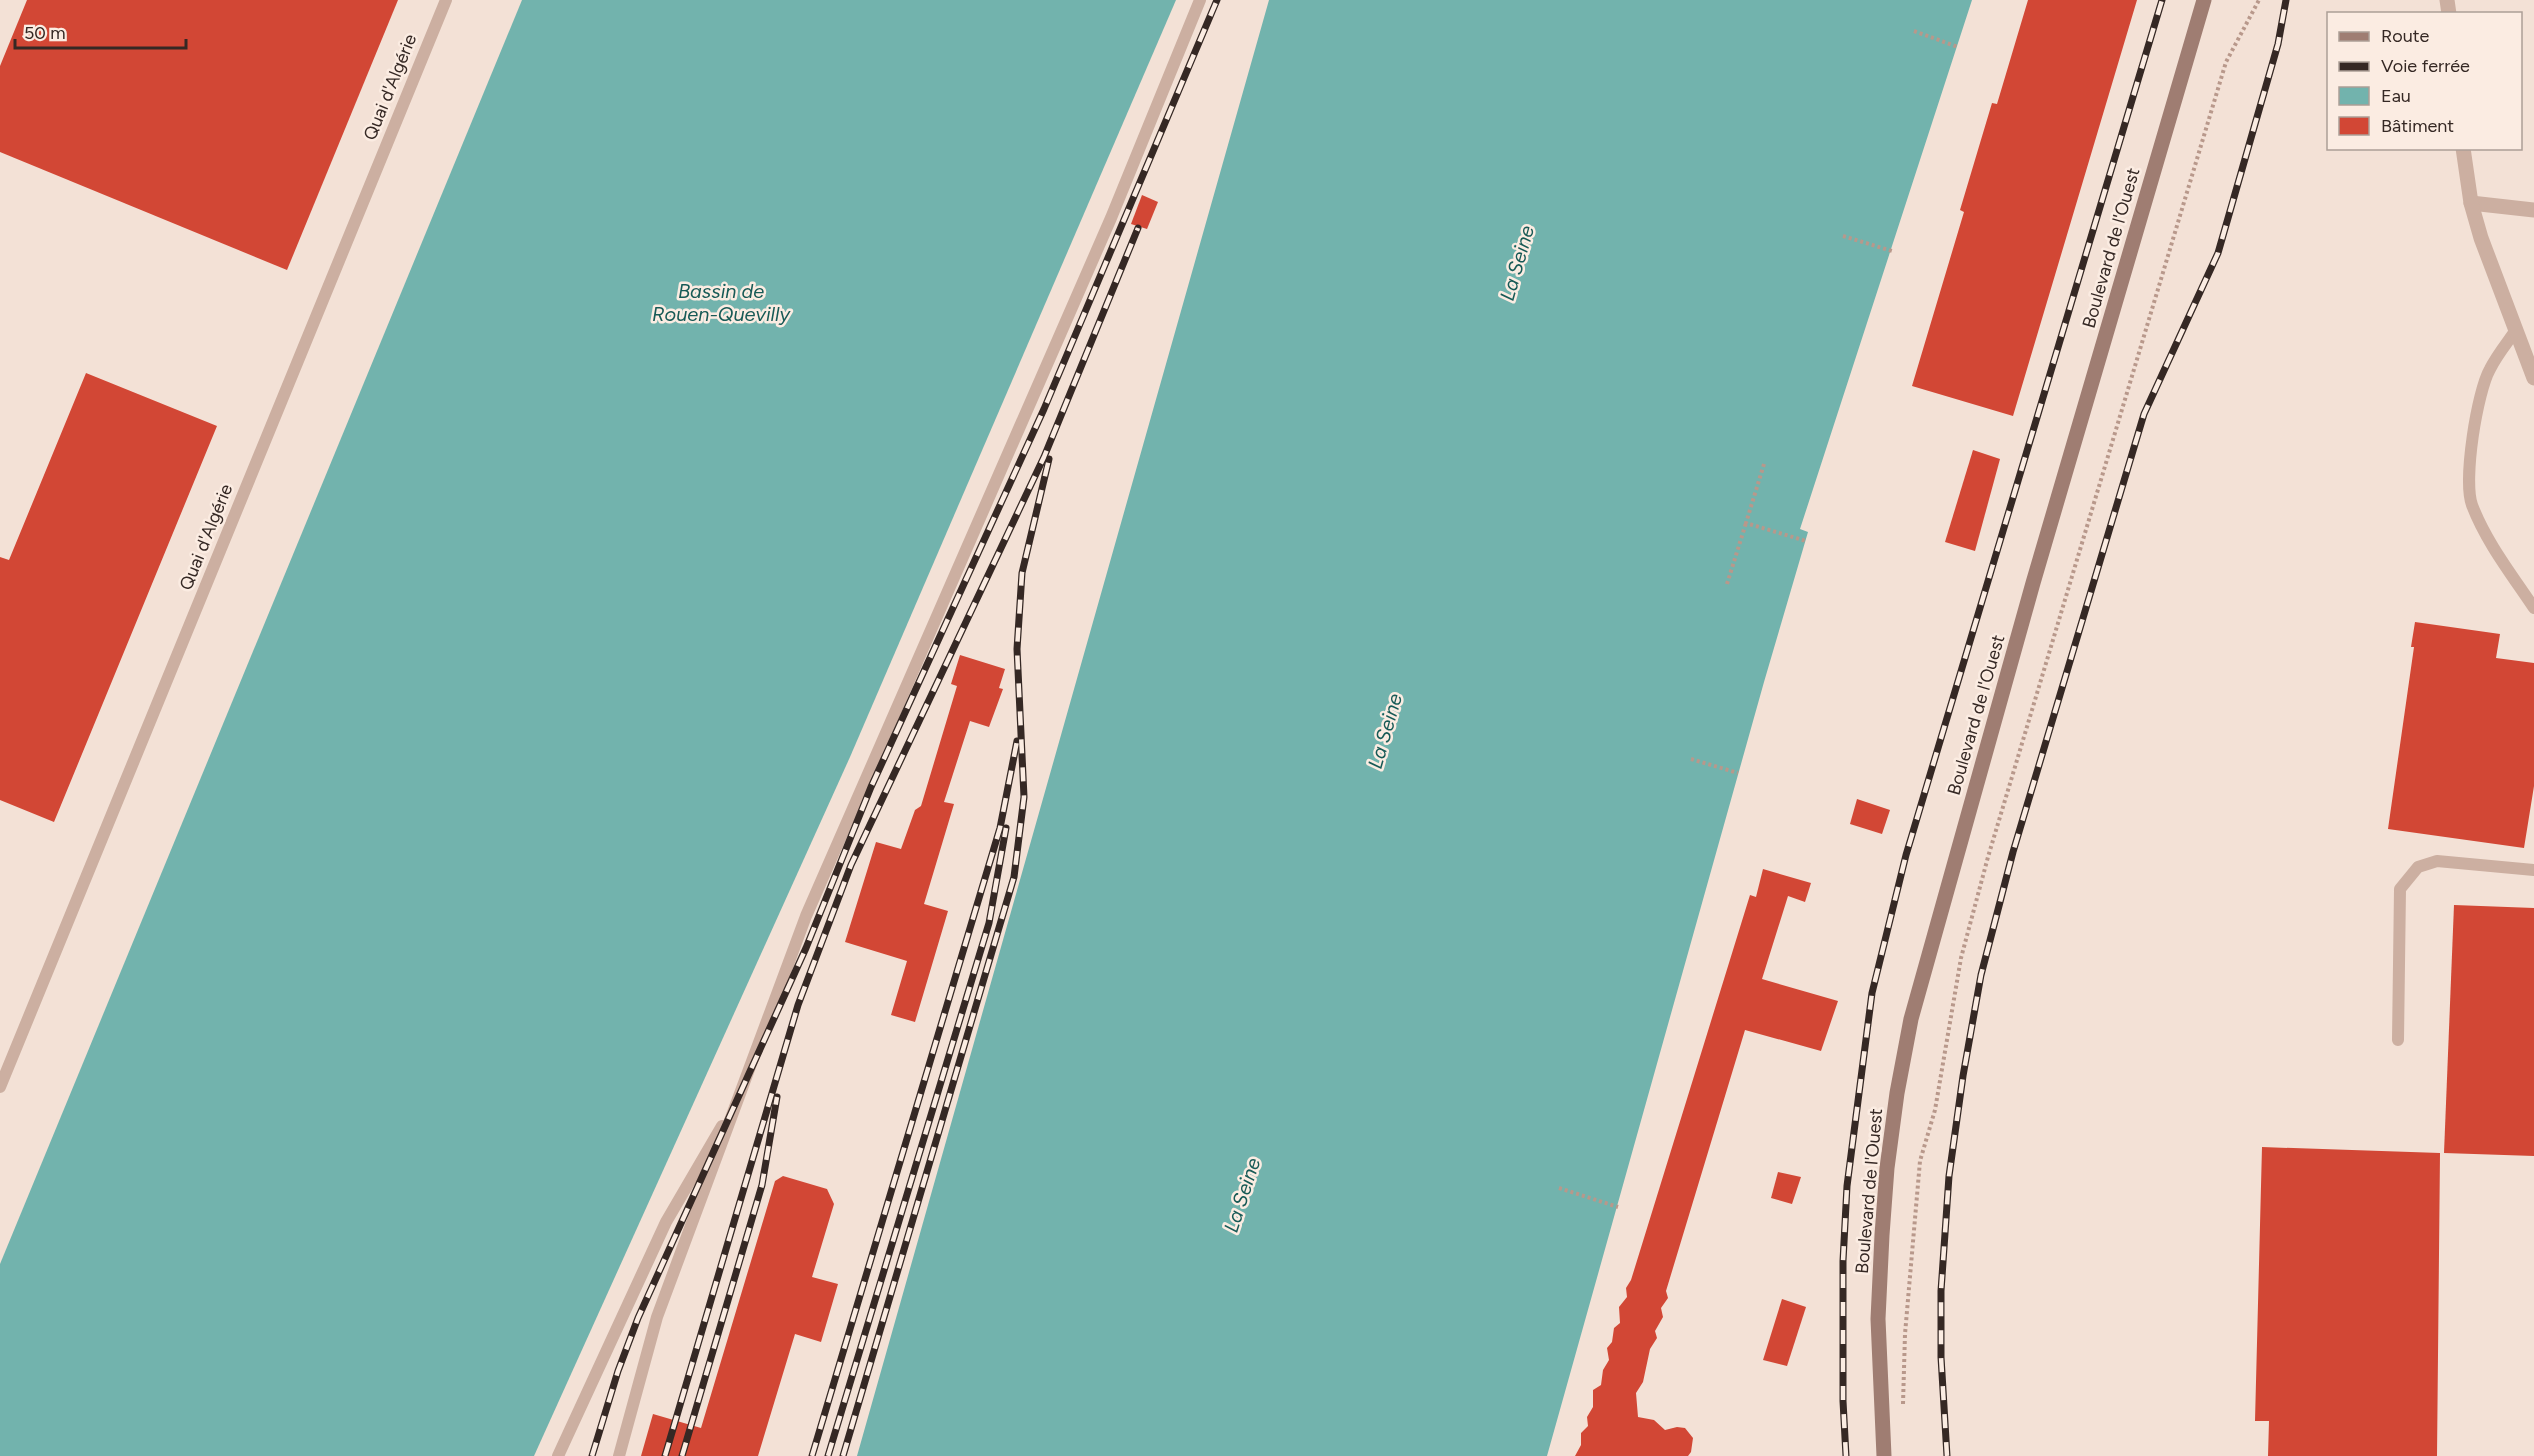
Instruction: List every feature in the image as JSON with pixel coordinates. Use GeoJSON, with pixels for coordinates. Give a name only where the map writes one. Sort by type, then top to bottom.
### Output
{"type":"FeatureCollection","features":[{"type":"Feature","properties":{"kind":"main road","name":"Boulevard de l'Ouest"},"geometry":{"type":"LineString","coordinates":[[1884,1456],[1878,1318],[1882,1235],[1893,1125],[1911,1019],[2030,594],[2204,0]]}},
{"type":"Feature","properties":{"kind":"street"},"geometry":{"type":"LineString","coordinates":[[2463,150],[2471,202],[2481,238],[2534,378]]}},
{"type":"Feature","properties":{"kind":"street"},"geometry":{"type":"LineString","coordinates":[[2471,202],[2534,210]]}},
{"type":"Feature","properties":{"kind":"lane","name":"Quai d'Algérie"},"geometry":{"type":"LineString","coordinates":[[0,1087],[446,0]]}},
{"type":"Feature","properties":{"kind":"lane"},"geometry":{"type":"LineString","coordinates":[[619,1456],[657,1317],[806,916],[1111,218],[1200,0]]}},
{"type":"Feature","properties":{"kind":"lane"},"geometry":{"type":"LineString","coordinates":[[2516,330],[2489,370],[2479,405],[2470,460],[2471,502],[2489,540],[2534,608]]}},
{"type":"Feature","properties":{"kind":"lane"},"geometry":{"type":"LineString","coordinates":[[2398,1040],[2400,889],[2412,874],[2418,867],[2437,861],[2534,870]]}},
{"type":"Feature","properties":{"kind":"lane"},"geometry":{"type":"LineString","coordinates":[[558,1456],[666,1222],[739,1096]]}},
{"type":"Feature","properties":{"kind":"path"},"geometry":{"type":"LineString","coordinates":[[1903,1405],[1905,1334],[1920,1161],[1935,1110],[1961,958],[1991,846],[2226,62],[2259,0]]}},
{"type":"Feature","properties":{"kind":"path"},"geometry":{"type":"LineString","coordinates":[[1914,31],[1958,47]]}},
{"type":"Feature","properties":{"kind":"path"},"geometry":{"type":"LineString","coordinates":[[1843,236],[1892,250]]}},
{"type":"Feature","properties":{"kind":"path"},"geometry":{"type":"LineString","coordinates":[[1727,584],[1764,464]]}},
{"type":"Feature","properties":{"kind":"path"},"geometry":{"type":"LineString","coordinates":[[1746,523],[1806,541]]}},
{"type":"Feature","properties":{"kind":"path"},"geometry":{"type":"LineString","coordinates":[[1691,759],[1738,773]]}},
{"type":"Feature","properties":{"kind":"path"},"geometry":{"type":"LineString","coordinates":[[1559,1188],[1618,1207]]}},
{"type":"Feature","properties":{"kind":"water","name":"Bassin de Rouen-Quevilly"},"geometry":{"type":"Polygon","coordinates":[[[522,0],[1176,0],[850,757],[534,1456],[0,1456],[0,1264],[522,0]]]}},
{"type":"Feature","properties":{"kind":"water","name":"La Seine"},"geometry":{"type":"Polygon","coordinates":[[[1269,0],[1972,0],[1800,529],[1808,532],[1547,1456],[857,1456],[1269,0]]]}},
{"type":"Feature","properties":{"kind":"building"},"geometry":{"type":"Polygon","coordinates":[[[27,0],[398,0],[287,270],[0,152],[0,66],[27,0]]]}},
{"type":"Feature","properties":{"kind":"building"},"geometry":{"type":"Polygon","coordinates":[[[2028,0],[2137,0],[2013,416],[1912,386],[1964,212],[1960,210],[1992,103],[1997,104],[2028,0]]]}},
{"type":"Feature","properties":{"kind":"building"},"geometry":{"type":"Polygon","coordinates":[[[1142,195],[1158,202],[1147,229],[1131,224],[1142,195]]]}},
{"type":"Feature","properties":{"kind":"building"},"geometry":{"type":"Polygon","coordinates":[[[86,373],[217,426],[54,822],[0,800],[0,557],[9,560],[86,373]]]}},
{"type":"Feature","properties":{"kind":"building"},"geometry":{"type":"Polygon","coordinates":[[[1973,450],[2000,459],[1975,551],[1945,542],[1973,450]]]}},
{"type":"Feature","properties":{"kind":"building"},"geometry":{"type":"Polygon","coordinates":[[[2415,622],[2500,634],[2496,658],[2534,663],[2534,786],[2524,848],[2388,829],[2414,647],[2411,647],[2415,622]]]}},
{"type":"Feature","properties":{"kind":"building"},"geometry":{"type":"Polygon","coordinates":[[[960,655],[1005,669],[999,688],[1003,689],[989,727],[970,721],[944,802],[954,804],[924,904],[948,911],[915,1022],[891,1015],[907,961],[845,942],[876,842],[901,849],[915,810],[921,806],[957,686],[951,684],[960,655]]]}},
{"type":"Feature","properties":{"kind":"building"},"geometry":{"type":"Polygon","coordinates":[[[1857,799],[1890,810],[1882,834],[1850,824],[1857,799]]]}},
{"type":"Feature","properties":{"kind":"building"},"geometry":{"type":"Polygon","coordinates":[[[1763,869],[1811,883],[1805,902],[1788,896],[1762,979],[1838,1001],[1821,1051],[1745,1030],[1666,1291],[1668,1298],[1661,1308],[1663,1317],[1655,1331],[1657,1338],[1650,1349],[1643,1382],[1636,1393],[1638,1417],[1654,1420],[1665,1430],[1685,1428],[1693,1438],[1691,1452],[1688,1456],[1575,1456],[1581,1445],[1581,1433],[1588,1426],[1587,1417],[1593,1407],[1593,1390],[1601,1385],[1603,1370],[1609,1360],[1607,1348],[1612,1342],[1614,1328],[1620,1323],[1619,1307],[1627,1297],[1626,1288],[1631,1280],[1750,895],[1756,897],[1763,869]]]}},
{"type":"Feature","properties":{"kind":"building"},"geometry":{"type":"Polygon","coordinates":[[[2454,905],[2534,908],[2534,1156],[2444,1153],[2454,905]]]}},
{"type":"Feature","properties":{"kind":"building"},"geometry":{"type":"Polygon","coordinates":[[[2262,1147],[2440,1153],[2437,1456],[2268,1456],[2269,1421],[2255,1421],[2262,1147]]]}},
{"type":"Feature","properties":{"kind":"building"},"geometry":{"type":"Polygon","coordinates":[[[1778,1172],[1801,1177],[1792,1204],[1771,1198],[1778,1172]]]}},
{"type":"Feature","properties":{"kind":"building"},"geometry":{"type":"Polygon","coordinates":[[[783,1176],[827,1189],[834,1204],[812,1277],[838,1284],[821,1342],[795,1334],[758,1456],[641,1456],[653,1414],[701,1428],[775,1181],[783,1176]]]}},
{"type":"Feature","properties":{"kind":"building"},"geometry":{"type":"Polygon","coordinates":[[[1782,1299],[1806,1307],[1787,1366],[1763,1360],[1782,1299]]]}},
{"type":"Feature","properties":{"kind":"railway"},"geometry":{"type":"LineString","coordinates":[[592,1456],[618,1371],[638,1318],[806,948],[871,787],[1044,409],[1217,0]]}},
{"type":"Feature","properties":{"kind":"railway"},"geometry":{"type":"LineString","coordinates":[[1846,1456],[1843,1401],[1843,1261],[1847,1186],[1872,993],[1906,855],[2162,0]]}},
{"type":"Feature","properties":{"kind":"railway"},"geometry":{"type":"LineString","coordinates":[[1947,1456],[1941,1357],[1941,1291],[1949,1176],[1963,1076],[1981,975],[2013,852],[2144,414],[2218,253],[2278,44],[2286,0]]}},
{"type":"Feature","properties":{"kind":"railway"},"geometry":{"type":"LineString","coordinates":[[665,1456],[798,1005],[851,865],[1044,457],[1138,228]]}},
{"type":"Feature","properties":{"kind":"railway"},"geometry":{"type":"LineString","coordinates":[[843,1456],[1014,877],[1024,797],[1017,649],[1022,573],[1049,459]]}},
{"type":"Feature","properties":{"kind":"railway"},"geometry":{"type":"LineString","coordinates":[[812,1456],[1000,828],[1017,741]]}},
{"type":"Feature","properties":{"kind":"railway"},"geometry":{"type":"LineString","coordinates":[[828,1456],[989,923],[1006,828]]}},
{"type":"Feature","properties":{"kind":"railway"},"geometry":{"type":"LineString","coordinates":[[682,1456],[762,1185],[777,1097]]}}]}
